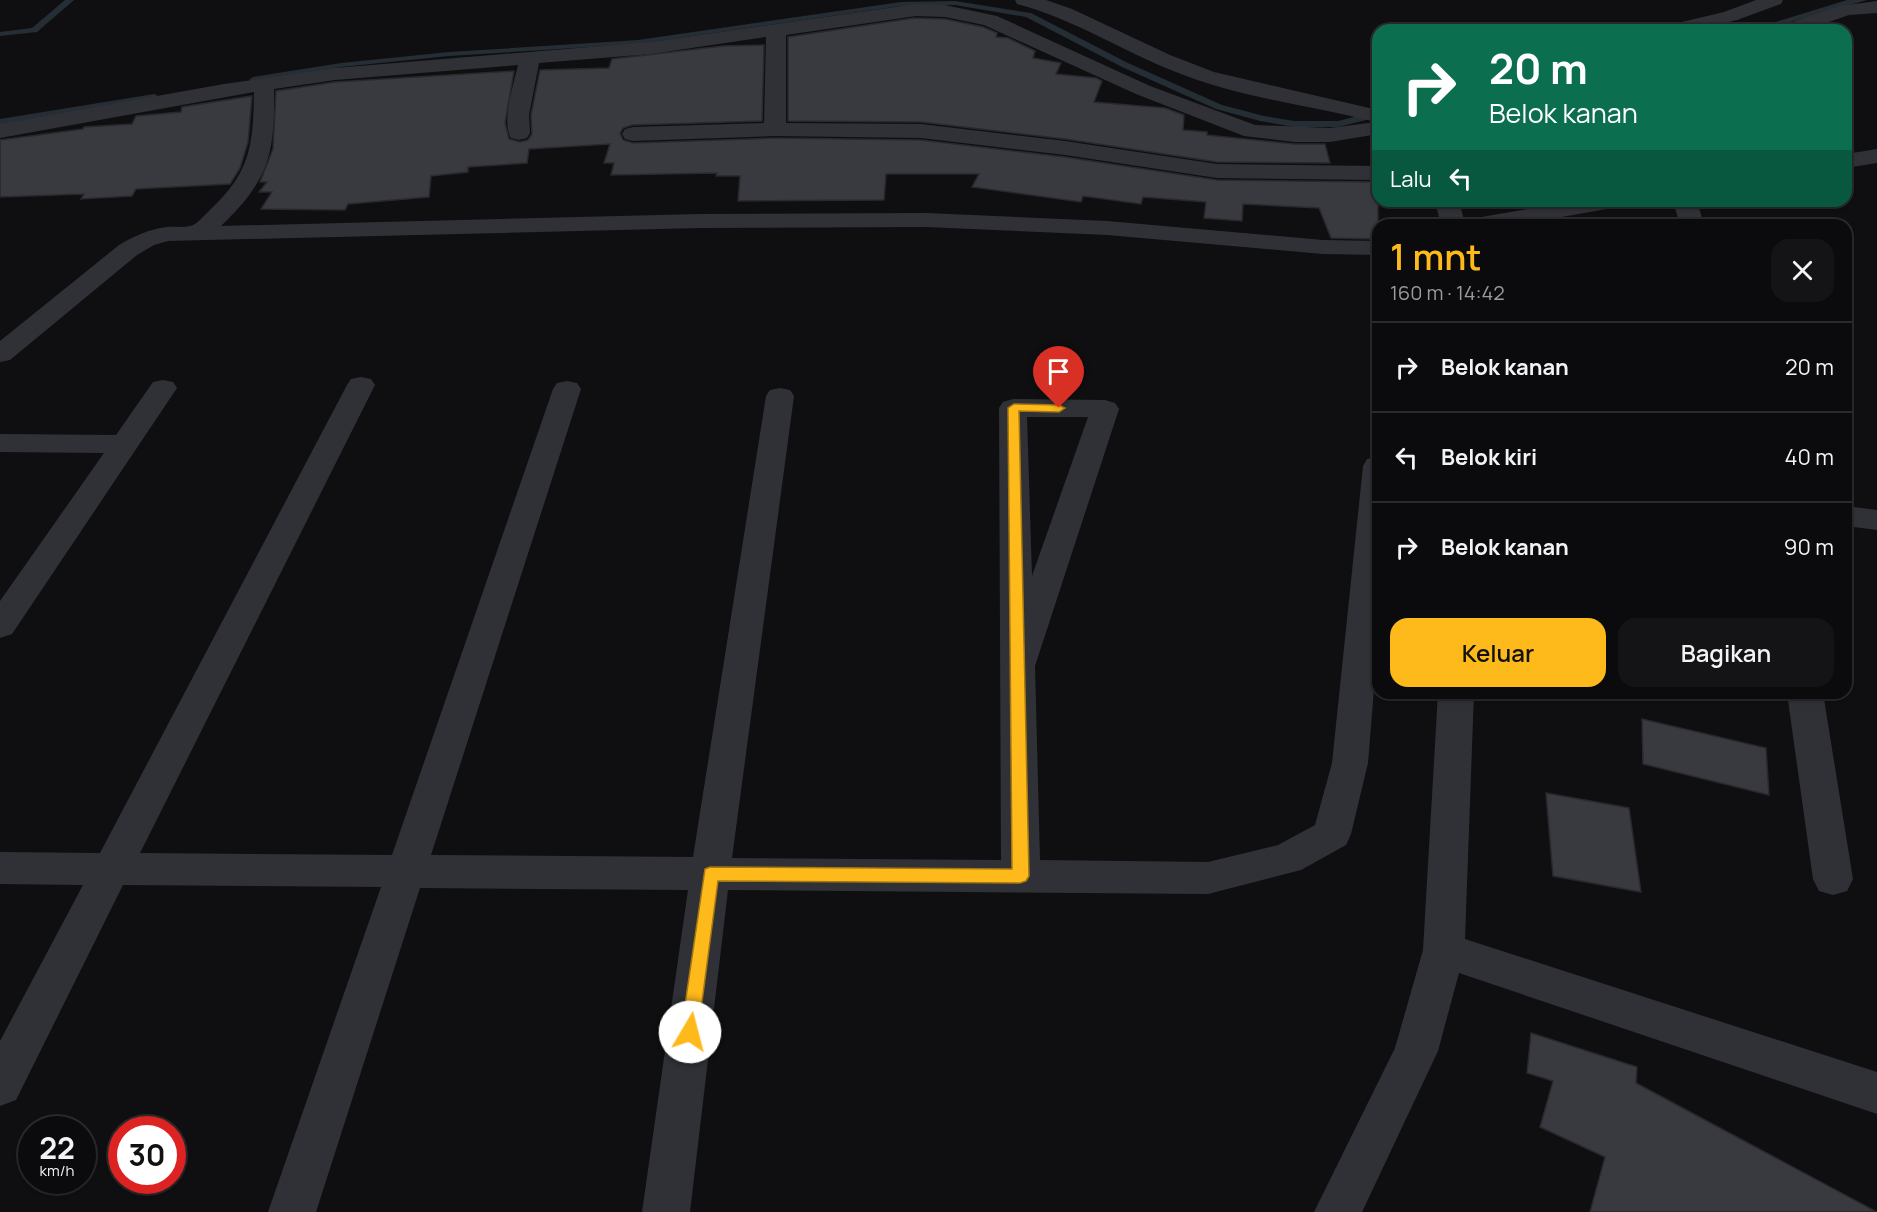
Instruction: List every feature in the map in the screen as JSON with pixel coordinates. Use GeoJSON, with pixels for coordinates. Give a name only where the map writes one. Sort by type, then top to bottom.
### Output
{"type":"FeatureCollection","features":[{"type":"Feature","properties":{"kind":"street"},"geometry":{"type":"LineString","coordinates":[[1024,0],[1066,13],[1182,68],[1233,85],[1323,102],[1372,114]]}},
{"type":"Feature","properties":{"kind":"street"},"geometry":{"type":"LineString","coordinates":[[1697,24],[1730,16],[1774,0]]}},
{"type":"Feature","properties":{"kind":"street"},"geometry":{"type":"LineString","coordinates":[[1805,24],[1846,10],[1877,7]]}},
{"type":"Feature","properties":{"kind":"street"},"geometry":{"type":"LineString","coordinates":[[0,131],[264,84],[335,74],[651,48],[916,10],[971,14],[1022,33],[1143,90],[1252,131],[1294,135],[1330,135],[1372,129]]}},
{"type":"Feature","properties":{"kind":"street"},"geometry":{"type":"LineString","coordinates":[[775,129],[776,30]]}},
{"type":"Feature","properties":{"kind":"street"},"geometry":{"type":"LineString","coordinates":[[519,133],[518,115],[530,58]]}},
{"type":"Feature","properties":{"kind":"street"},"geometry":{"type":"LineString","coordinates":[[200,233],[235,198],[258,162],[264,126],[264,84]]}},
{"type":"Feature","properties":{"kind":"street"},"geometry":{"type":"LineString","coordinates":[[1323,102],[1368,93]]}},
{"type":"Feature","properties":{"kind":"street"},"geometry":{"type":"LineString","coordinates":[[633,134],[775,129],[921,131],[1065,148],[1217,171],[1372,173]]}},
{"type":"Feature","properties":{"kind":"street"},"geometry":{"type":"LineString","coordinates":[[1852,160],[1877,156]]}},
{"type":"Feature","properties":{"kind":"street"},"geometry":{"type":"LineString","coordinates":[[1510,219],[1578,207]]}},
{"type":"Feature","properties":{"kind":"street"},"geometry":{"type":"LineString","coordinates":[[0,354],[128,250],[145,240],[167,234],[415,230],[700,221],[926,220],[1107,228],[1323,246],[1372,248]]}},
{"type":"Feature","properties":{"kind":"street"},"geometry":{"type":"LineString","coordinates":[[0,1085],[360,386]]}},
{"type":"Feature","properties":{"kind":"street"},"geometry":{"type":"LineString","coordinates":[[0,626],[163,388]]}},
{"type":"Feature","properties":{"kind":"street"},"geometry":{"type":"LineString","coordinates":[[292,1212],[567,389]]}},
{"type":"Feature","properties":{"kind":"street"},"geometry":{"type":"LineString","coordinates":[[666,1212],[710,874],[780,396]]}},
{"type":"Feature","properties":{"kind":"street"},"geometry":{"type":"LineString","coordinates":[[1018,665],[1105,409],[1014,408],[1020,876]]}},
{"type":"Feature","properties":{"kind":"street"},"geometry":{"type":"LineString","coordinates":[[0,443],[125,444]]}},
{"type":"Feature","properties":{"kind":"street"},"geometry":{"type":"LineString","coordinates":[[1852,517],[1877,520]]}},
{"type":"Feature","properties":{"kind":"street"},"geometry":{"type":"LineString","coordinates":[[0,868],[1208,878],[1287,859],[1332,834],[1350,763],[1371,619],[1372,597]]}},
{"type":"Feature","properties":{"kind":"street"},"geometry":{"type":"LineString","coordinates":[[1338,1212],[1416,1051],[1444,950],[1456,699]]}},
{"type":"Feature","properties":{"kind":"street"},"geometry":{"type":"LineString","coordinates":[[1806,699],[1833,879]]}},
{"type":"Feature","properties":{"kind":"street"},"geometry":{"type":"LineString","coordinates":[[1444,950],[1877,1093]]}},
{"type":"Feature","properties":{"kind":"building"},"geometry":{"type":"Polygon","coordinates":[[[914,18],[945,19],[983,27],[997,33],[996,37],[1008,38],[1035,51],[1033,58],[1061,63],[1056,74],[1096,78],[1102,81],[1094,102],[1165,108],[1184,115],[1183,130],[1207,132],[1207,135],[1294,144],[1325,144],[1330,163],[1217,162],[1065,139],[921,122],[788,121],[788,37],[914,18]]]}},
{"type":"Feature","properties":{"kind":"building"},"geometry":{"type":"Polygon","coordinates":[[[764,45],[762,121],[632,125],[623,128],[620,133],[623,140],[633,143],[775,138],[921,140],[1065,157],[1217,180],[1372,182],[1372,207],[1378,207],[1378,219],[1372,219],[1372,239],[1331,238],[1319,208],[1243,204],[1242,221],[1204,218],[1206,202],[1143,197],[1141,204],[1083,196],[1081,202],[972,187],[979,174],[886,174],[884,200],[738,201],[740,176],[716,176],[717,173],[611,175],[614,163],[604,163],[610,144],[529,149],[527,163],[468,167],[468,172],[431,176],[429,197],[348,204],[345,210],[261,209],[272,192],[259,192],[267,182],[260,182],[273,149],[276,91],[335,82],[514,71],[505,123],[509,139],[520,142],[528,140],[532,134],[531,115],[540,70],[609,68],[612,59],[723,46],[764,45]]]}},
{"type":"Feature","properties":{"kind":"building"},"geometry":{"type":"Polygon","coordinates":[[[252,96],[248,142],[240,168],[230,184],[136,189],[132,196],[81,199],[84,194],[0,197],[0,140],[83,129],[84,127],[132,124],[136,116],[181,112],[182,107],[252,96]]]}},
{"type":"Feature","properties":{"kind":"building"},"geometry":{"type":"Polygon","coordinates":[[[1642,719],[1766,748],[1769,795],[1643,764],[1642,719]]]}},
{"type":"Feature","properties":{"kind":"building"},"geometry":{"type":"Polygon","coordinates":[[[1546,793],[1629,808],[1641,892],[1553,876],[1546,793]]]}},
{"type":"Feature","properties":{"kind":"building"},"geometry":{"type":"Polygon","coordinates":[[[1531,1033],[1637,1067],[1636,1083],[1877,1212],[1590,1212],[1605,1157],[1540,1127],[1553,1081],[1527,1073],[1531,1033]]]}},
{"type":"Feature","properties":{"kind":"waterway"},"geometry":{"type":"LineString","coordinates":[[0,34],[34,30],[70,0]]}},
{"type":"Feature","properties":{"kind":"waterway"},"geometry":{"type":"LineString","coordinates":[[1774,24],[1842,3],[1863,0]]}},
{"type":"Feature","properties":{"kind":"waterway"},"geometry":{"type":"LineString","coordinates":[[253,80],[341,65],[449,54],[638,42],[901,4],[955,3],[1028,15],[1125,65],[1219,107],[1263,119],[1294,124],[1338,124],[1372,116]]}},
{"type":"Feature","properties":{"kind":"waterway"},"geometry":{"type":"LineString","coordinates":[[0,122],[154,97]]}},
{"type":"Feature","properties":{"kind":"route"},"geometry":{"type":"LineString","coordinates":[[690,1032],[710,874],[1020,876],[1014,408],[1059,408]]}}]}
